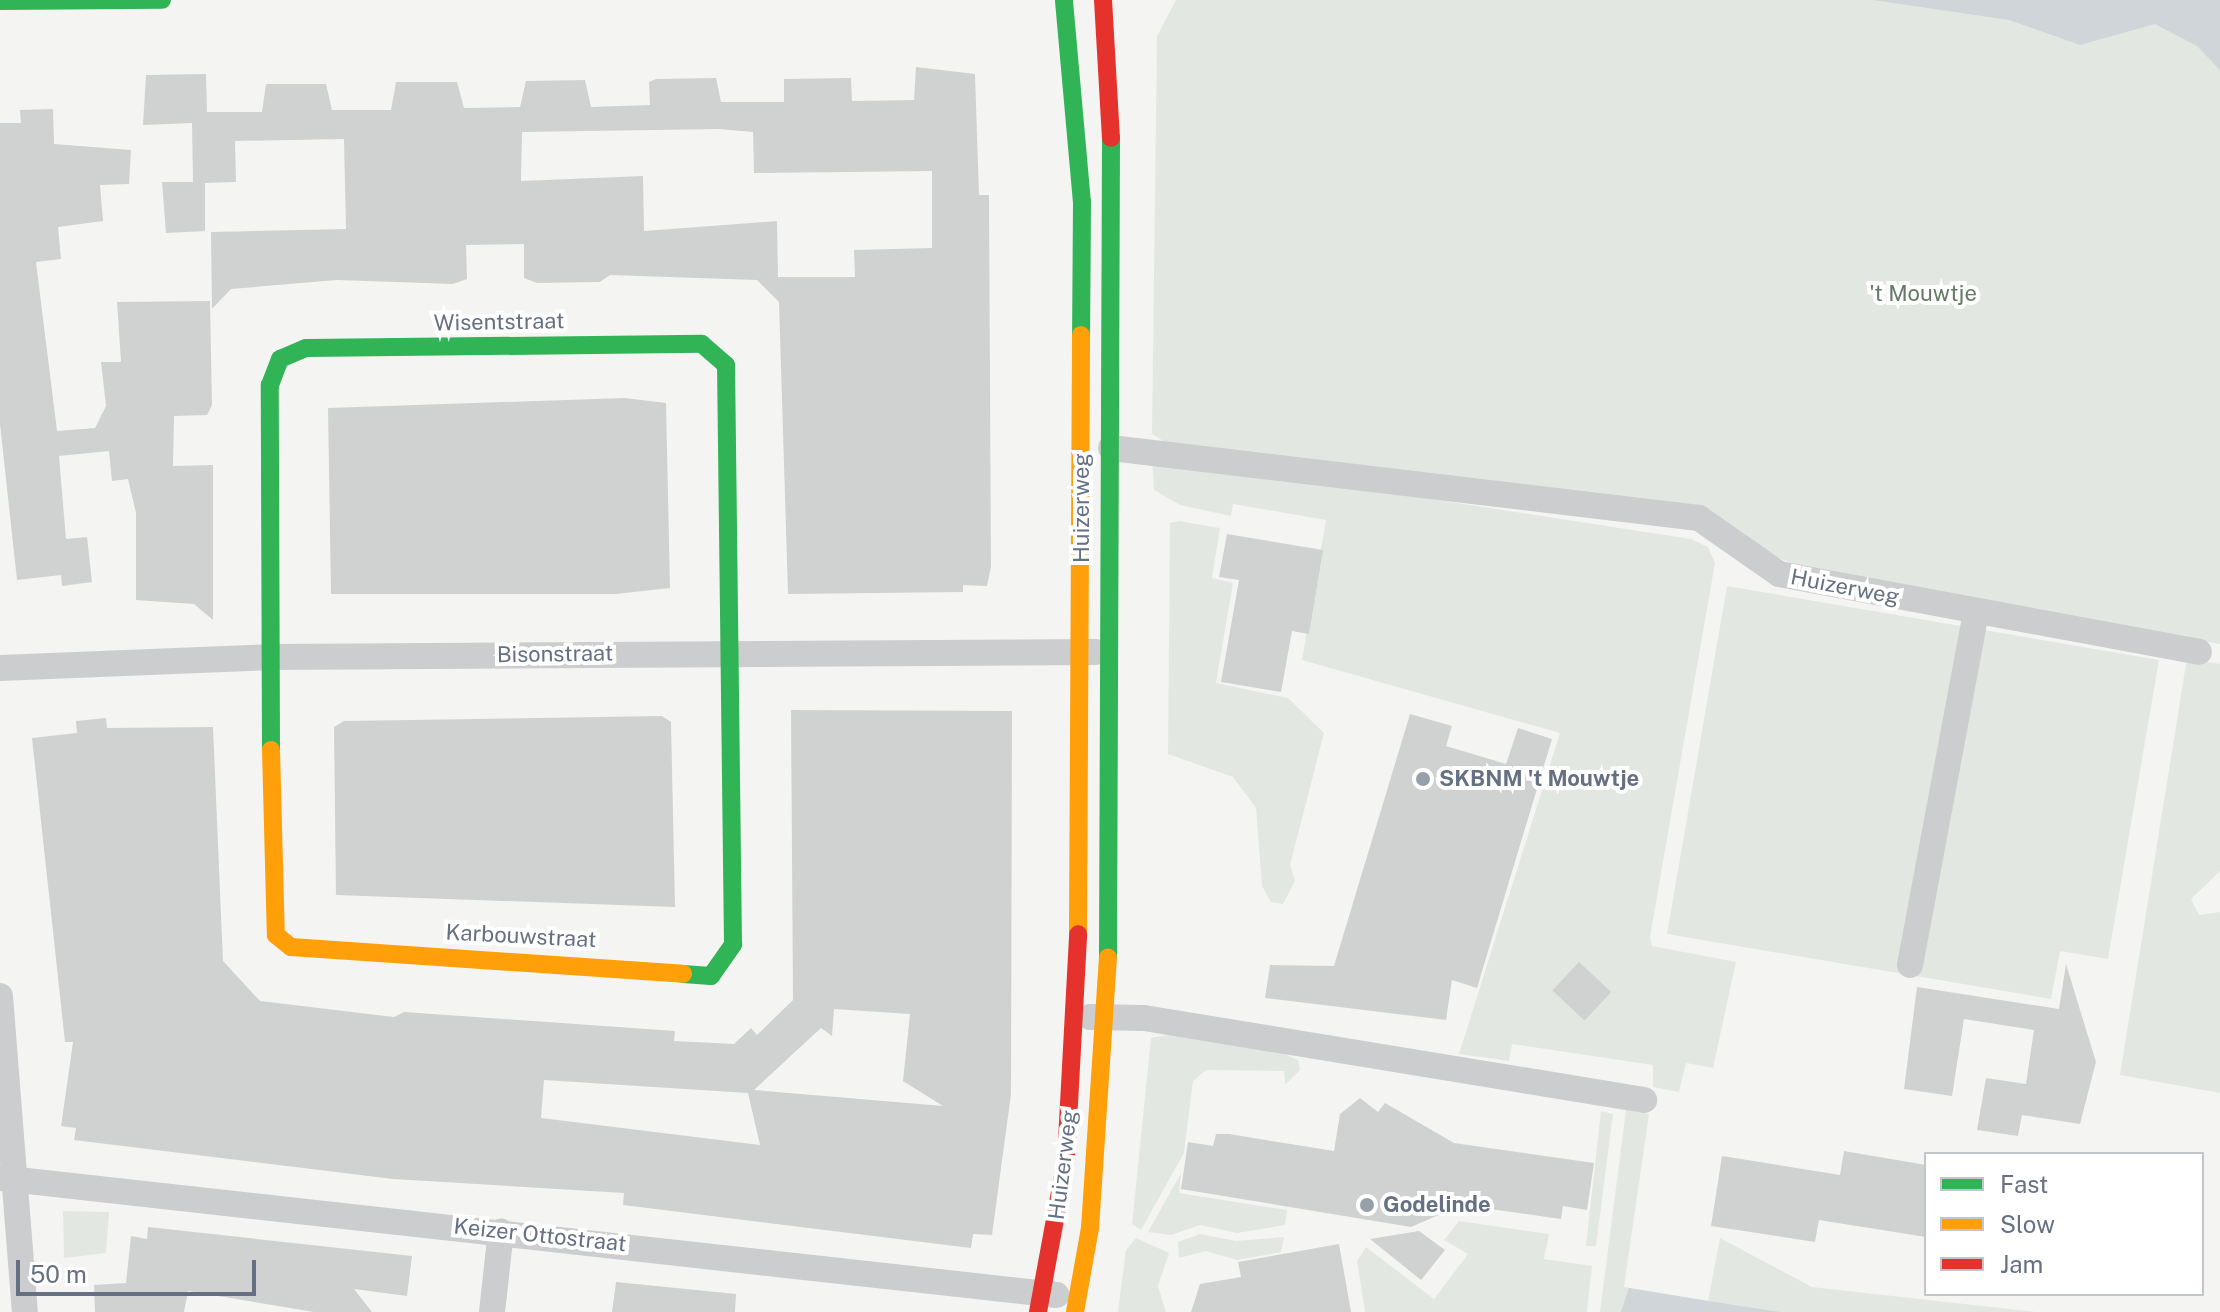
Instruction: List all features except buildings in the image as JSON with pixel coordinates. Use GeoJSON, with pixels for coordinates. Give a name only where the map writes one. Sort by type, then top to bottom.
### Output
{"type":"FeatureCollection","features":[{"type":"Feature","properties":{"kind":"main road"},"geometry":{"type":"LineString","coordinates":[[0,1],[162,0]]}},
{"type":"Feature","properties":{"kind":"main road"},"geometry":{"type":"LineString","coordinates":[[1064,0],[1091,0]]}},
{"type":"Feature","properties":{"kind":"main road","name":"Huizerweg"},"geometry":{"type":"LineString","coordinates":[[1041,1302],[1066,1159],[1078,1017],[1082,202],[1064,0]]}},
{"type":"Feature","properties":{"kind":"main road","name":"Huizerweg"},"geometry":{"type":"LineString","coordinates":[[1074,1312],[1090,1228],[1108,1017],[1114,202],[1103,0]]}},
{"type":"Feature","properties":{"kind":"main road","name":"Wisentstraat"},"geometry":{"type":"LineString","coordinates":[[269,657],[270,385],[280,359],[306,348],[369,347],[702,344],[726,365],[729,652]]}},
{"type":"Feature","properties":{"kind":"main road","name":"Karbouwstraat"},"geometry":{"type":"LineString","coordinates":[[269,657],[276,935],[291,947],[711,976],[733,944],[729,652]]}},
{"type":"Feature","properties":{"kind":"street","name":"Huizerweg"},"geometry":{"type":"LineString","coordinates":[[1111,448],[1699,518],[1779,574],[2199,652]]}},
{"type":"Feature","properties":{"kind":"street"},"geometry":{"type":"LineString","coordinates":[[1910,965],[1976,612]]}},
{"type":"Feature","properties":{"kind":"street","name":"Bisonstraat"},"geometry":{"type":"LineString","coordinates":[[0,668],[269,657],[729,652],[1110,653]]}},
{"type":"Feature","properties":{"kind":"street"},"geometry":{"type":"LineString","coordinates":[[0,996],[9,1177],[25,1312]]}},
{"type":"Feature","properties":{"kind":"street"},"geometry":{"type":"LineString","coordinates":[[1078,1017],[1108,1017],[1644,1100]]}},
{"type":"Feature","properties":{"kind":"street","name":"Keizer Ottostraat"},"geometry":{"type":"LineString","coordinates":[[9,1177],[501,1231],[1041,1302],[1065,1300],[1074,1312]]}},
{"type":"Feature","properties":{"kind":"street"},"geometry":{"type":"LineString","coordinates":[[492,1312],[501,1231]]}},
{"type":"Feature","properties":{"kind":"green space","name":"'t Mouwtje"},"geometry":{"type":"Polygon","coordinates":[[[1176,0],[2220,0],[2220,644],[1825,576],[1763,552],[1731,529],[1168,444],[1152,434],[1157,36],[1176,0]]]}},
{"type":"Feature","properties":{"kind":"green space"},"geometry":{"type":"Polygon","coordinates":[[[1152,456],[1691,539],[1708,547],[1715,563],[1650,937],[1652,946],[1736,962],[1713,1068],[1686,1063],[1679,1092],[1653,1087],[1653,1065],[1512,1044],[1509,1061],[1459,1054],[1560,733],[1302,660],[1326,520],[1233,504],[1231,516],[1180,505],[1154,490],[1152,456]]]}},
{"type":"Feature","properties":{"kind":"green space"},"geometry":{"type":"Polygon","coordinates":[[[1179,521],[1220,528],[1212,578],[1233,583],[1216,683],[1288,698],[1324,733],[1290,865],[1295,881],[1283,904],[1271,902],[1262,886],[1256,808],[1233,777],[1168,754],[1170,523],[1179,521]]]}},
{"type":"Feature","properties":{"kind":"green space"},"geometry":{"type":"Polygon","coordinates":[[[1727,586],[2159,660],[2108,959],[2060,951],[2051,999],[1667,934],[1727,586]]]}},
{"type":"Feature","properties":{"kind":"green space"},"geometry":{"type":"Polygon","coordinates":[[[2194,660],[2220,664],[2220,871],[2191,899],[2199,915],[2220,912],[2220,1093],[2120,1075],[2186,664],[2194,660]]]}},
{"type":"Feature","properties":{"kind":"green space"},"geometry":{"type":"Polygon","coordinates":[[[1168,1035],[1278,1051],[1298,1060],[1300,1070],[1285,1085],[1284,1071],[1206,1070],[1193,1081],[1184,1153],[1141,1230],[1132,1224],[1151,1038],[1168,1035]]]}},
{"type":"Feature","properties":{"kind":"green space"},"geometry":{"type":"Polygon","coordinates":[[[1626,1110],[1649,1114],[1624,1287],[1708,1301],[1720,1238],[1812,1287],[2036,1312],[1600,1312],[1626,1110]]]}},
{"type":"Feature","properties":{"kind":"green space"},"geometry":{"type":"Polygon","coordinates":[[[1601,1111],[1613,1114],[1596,1246],[1586,1246],[1601,1111]]]}},
{"type":"Feature","properties":{"kind":"green space"},"geometry":{"type":"Polygon","coordinates":[[[1181,1173],[1179,1193],[1287,1210],[1285,1225],[1237,1233],[1200,1225],[1171,1235],[1148,1232],[1181,1173]]]}},
{"type":"Feature","properties":{"kind":"green space"},"geometry":{"type":"Polygon","coordinates":[[[63,1211],[109,1212],[106,1253],[64,1258],[63,1211]]]}},
{"type":"Feature","properties":{"kind":"green space"},"geometry":{"type":"Polygon","coordinates":[[[1459,1221],[1549,1234],[1544,1259],[1592,1266],[1587,1312],[1365,1312],[1357,1261],[1366,1247],[1434,1299],[1468,1254],[1444,1240],[1459,1221]]]}},
{"type":"Feature","properties":{"kind":"green space"},"geometry":{"type":"Polygon","coordinates":[[[1200,1234],[1236,1241],[1284,1237],[1281,1252],[1237,1260],[1206,1251],[1179,1258],[1178,1242],[1200,1234]]]}},
{"type":"Feature","properties":{"kind":"green space"},"geometry":{"type":"Polygon","coordinates":[[[1136,1238],[1169,1253],[1158,1286],[1166,1312],[1118,1312],[1126,1250],[1136,1238]]]}},
{"type":"Feature","properties":{"kind":"shaded area"},"geometry":{"type":"Polygon","coordinates":[[[1873,0],[2220,0],[2220,70],[2197,46],[2155,24],[2080,45],[2009,20],[1873,0]]]}},
{"type":"Feature","properties":{"kind":"shaded area"},"geometry":{"type":"Polygon","coordinates":[[[1629,1288],[1708,1301],[1780,1312],[1621,1312],[1629,1288]]]}},
{"type":"Feature","properties":{"kind":"traffic: fast"},"geometry":{"type":"LineString","coordinates":[[0,1],[162,0]]}},
{"type":"Feature","properties":{"kind":"traffic: fast"},"geometry":{"type":"LineString","coordinates":[[1064,1],[1082,202],[1081,335]]}},
{"type":"Feature","properties":{"kind":"traffic: fast"},"geometry":{"type":"LineString","coordinates":[[1108,958],[1111,138]]}},
{"type":"Feature","properties":{"kind":"traffic: fast"},"geometry":{"type":"LineString","coordinates":[[683,974],[711,976],[733,944],[726,365],[702,344]]}},
{"type":"Feature","properties":{"kind":"traffic: fast"},"geometry":{"type":"LineString","coordinates":[[271,750],[270,385],[280,359],[306,348],[702,344]]}},
{"type":"Feature","properties":{"kind":"traffic: slow"},"geometry":{"type":"LineString","coordinates":[[1078,934],[1081,335]]}},
{"type":"Feature","properties":{"kind":"traffic: slow"},"geometry":{"type":"LineString","coordinates":[[271,750],[276,935],[291,947],[683,974]]}},
{"type":"Feature","properties":{"kind":"traffic: slow"},"geometry":{"type":"LineString","coordinates":[[1075,1312],[1090,1228],[1108,958]]}},
{"type":"Feature","properties":{"kind":"traffic: jam"},"geometry":{"type":"LineString","coordinates":[[1103,0],[1111,138]]}},
{"type":"Feature","properties":{"kind":"traffic: jam"},"geometry":{"type":"LineString","coordinates":[[1038,1312],[1066,1159],[1078,934]]}},
{"type":"Feature","properties":{"kind":"place","name":"SKBNM 't Mouwtje"},"geometry":{"type":"Point","coordinates":[1423,779]}},
{"type":"Feature","properties":{"kind":"place","name":"Godelinde"},"geometry":{"type":"Point","coordinates":[1367,1205]}}]}
